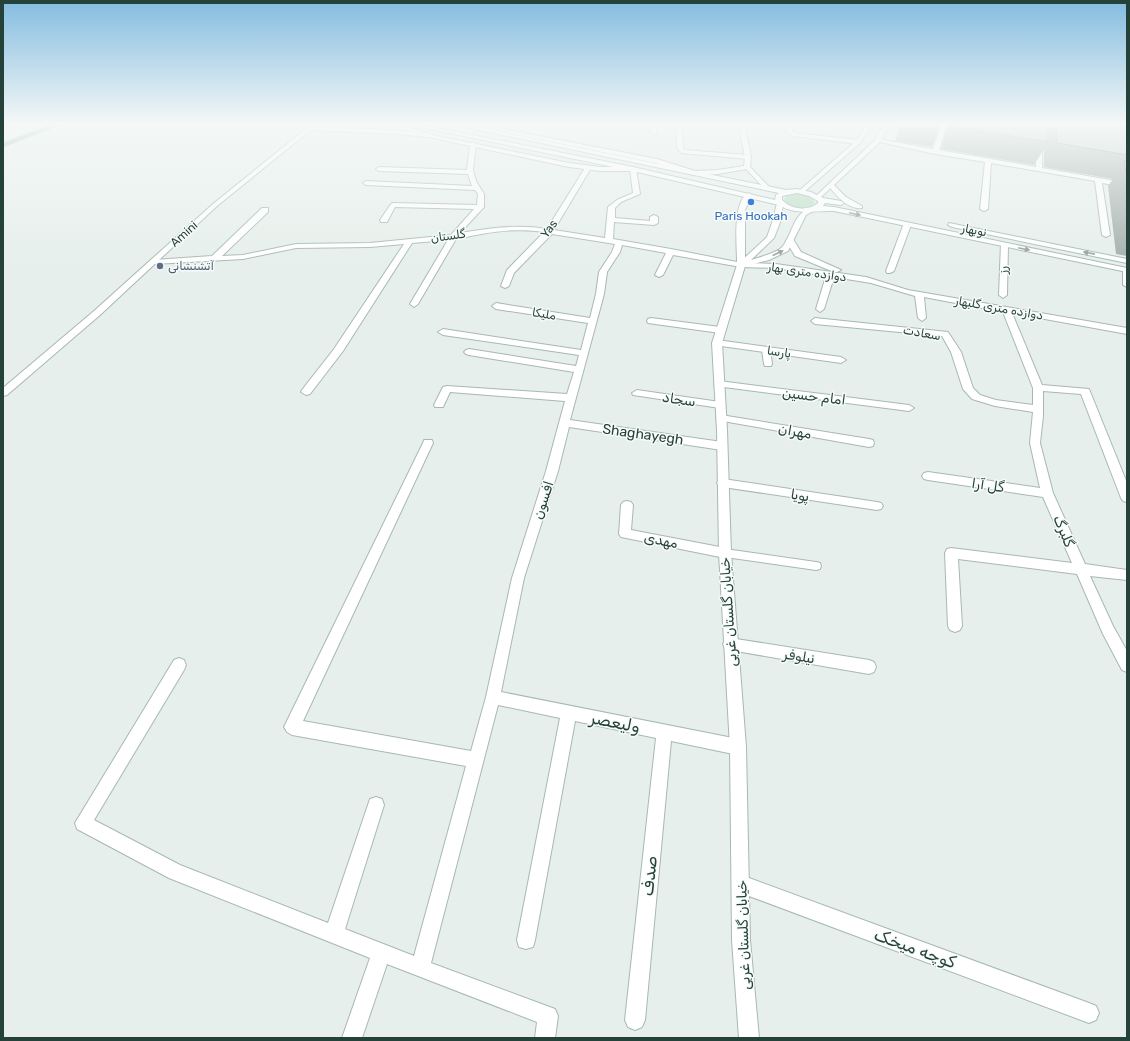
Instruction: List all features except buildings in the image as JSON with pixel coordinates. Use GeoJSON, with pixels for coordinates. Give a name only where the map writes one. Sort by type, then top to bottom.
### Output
{"type":"FeatureCollection","features":[{"type":"Feature","properties":{"kind":"street","name":"Amini"},"geometry":{"type":"LineString","coordinates":[[3,393],[97,313],[215,205],[256,171]]}},
{"type":"Feature","properties":{"kind":"street"},"geometry":{"type":"LineString","coordinates":[[414,304],[453,236],[480,207],[481,194],[476,188],[469,172],[426,171]]}},
{"type":"Feature","properties":{"kind":"street","name":"Yas"},"geometry":{"type":"LineString","coordinates":[[505,286],[510,272],[549,232],[586,171]]}},
{"type":"Feature","properties":{"kind":"street","name":"افسون"},"geometry":{"type":"LineString","coordinates":[[475,760],[492,697],[518,578],[552,471],[593,321],[604,272],[616,252],[611,220],[612,207],[619,201],[637,194],[633,171]]}},
{"type":"Feature","properties":{"kind":"street"},"geometry":{"type":"LineString","coordinates":[[640,171],[780,203]]}},
{"type":"Feature","properties":{"kind":"street"},"geometry":{"type":"LineString","coordinates":[[683,171],[786,192],[802,191],[825,171]]}},
{"type":"Feature","properties":{"kind":"street"},"geometry":{"type":"LineString","coordinates":[[695,173],[727,171]]}},
{"type":"Feature","properties":{"kind":"street"},"geometry":{"type":"LineString","coordinates":[[751,171],[768,189]]}},
{"type":"Feature","properties":{"kind":"street"},"geometry":{"type":"LineString","coordinates":[[749,195],[741,210],[741,265],[766,258],[785,249],[803,214],[822,204],[819,198],[846,171]]}},
{"type":"Feature","properties":{"kind":"street"},"geometry":{"type":"LineString","coordinates":[[984,209],[987,171]]}},
{"type":"Feature","properties":{"kind":"street"},"geometry":{"type":"LineString","coordinates":[[1042,171],[1127,185]]}},
{"type":"Feature","properties":{"kind":"street"},"geometry":{"type":"LineString","coordinates":[[1098,180],[1106,235]]}},
{"type":"Feature","properties":{"kind":"street"},"geometry":{"type":"LineString","coordinates":[[366,183],[476,188]]}},
{"type":"Feature","properties":{"kind":"street"},"geometry":{"type":"LineString","coordinates":[[831,185],[839,195],[848,202],[860,207]]}},
{"type":"Feature","properties":{"kind":"street","name":"نوبهار"},"geometry":{"type":"LineString","coordinates":[[802,191],[819,198],[860,207],[1127,261]]}},
{"type":"Feature","properties":{"kind":"street","name":"خیابان گلستان غربی"},"geometry":{"type":"LineString","coordinates":[[749,1038],[740,940],[741,884],[738,747],[725,553],[719,384],[719,337],[741,265],[770,238],[777,220],[780,203],[778,200],[779,195],[786,192]]}},
{"type":"Feature","properties":{"kind":"street","name":"نوبهار"},"geometry":{"type":"LineString","coordinates":[[780,203],[794,209],[834,210],[1127,270]]}},
{"type":"Feature","properties":{"kind":"street"},"geometry":{"type":"LineString","coordinates":[[384,220],[393,205],[480,207]]}},
{"type":"Feature","properties":{"kind":"street"},"geometry":{"type":"LineString","coordinates":[[215,258],[265,210]]}},
{"type":"Feature","properties":{"kind":"street"},"geometry":{"type":"LineString","coordinates":[[611,220],[654,223],[654,217]]}},
{"type":"Feature","properties":{"kind":"street"},"geometry":{"type":"LineString","coordinates":[[890,272],[907,225]]}},
{"type":"Feature","properties":{"kind":"street","name":"گلستان"},"geometry":{"type":"LineString","coordinates":[[154,262],[244,257],[296,246],[370,245],[453,236],[496,228],[532,228],[741,265]]}},
{"type":"Feature","properties":{"kind":"street"},"geometry":{"type":"LineString","coordinates":[[306,392],[338,351],[410,241]]}},
{"type":"Feature","properties":{"kind":"street"},"geometry":{"type":"LineString","coordinates":[[790,241],[798,254],[825,266],[872,281]]}},
{"type":"Feature","properties":{"kind":"street","name":"رز"},"geometry":{"type":"LineString","coordinates":[[1003,294],[1004,245]]}},
{"type":"Feature","properties":{"kind":"street"},"geometry":{"type":"LineString","coordinates":[[659,275],[671,252]]}},
{"type":"Feature","properties":{"kind":"street","name":"دوازده متری بهار"},"geometry":{"type":"LineString","coordinates":[[741,265],[776,266],[872,281]]}},
{"type":"Feature","properties":{"kind":"street"},"geometry":{"type":"LineString","coordinates":[[1127,270],[1127,285]]}},
{"type":"Feature","properties":{"kind":"street"},"geometry":{"type":"LineString","coordinates":[[820,309],[831,274]]}},
{"type":"Feature","properties":{"kind":"street","name":"دوازده متری گلبهار"},"geometry":{"type":"LineString","coordinates":[[872,281],[919,294],[1127,331]]}},
{"type":"Feature","properties":{"kind":"street"},"geometry":{"type":"LineString","coordinates":[[919,294],[922,318]]}},
{"type":"Feature","properties":{"kind":"street","name":"ملیکا"},"geometry":{"type":"LineString","coordinates":[[496,306],[593,321]]}},
{"type":"Feature","properties":{"kind":"street","name":"گلبرگ"},"geometry":{"type":"LineString","coordinates":[[1006,309],[1038,388],[1035,443],[1048,493],[1079,568],[1108,630],[1127,665]]}},
{"type":"Feature","properties":{"kind":"street","name":"پارسا"},"geometry":{"type":"LineString","coordinates":[[651,321],[766,350],[841,360]]}},
{"type":"Feature","properties":{"kind":"street","name":"سعادت"},"geometry":{"type":"LineString","coordinates":[[815,321],[945,334],[956,352],[968,389],[976,397],[995,403],[1038,409]]}},
{"type":"Feature","properties":{"kind":"street"},"geometry":{"type":"LineString","coordinates":[[443,332],[584,353]]}},
{"type":"Feature","properties":{"kind":"street"},"geometry":{"type":"LineString","coordinates":[[468,352],[579,370]]}},
{"type":"Feature","properties":{"kind":"street","name":"امام حسین"},"geometry":{"type":"LineString","coordinates":[[719,384],[909,408]]}},
{"type":"Feature","properties":{"kind":"street"},"geometry":{"type":"LineString","coordinates":[[1038,388],[1085,391],[1127,498]]}},
{"type":"Feature","properties":{"kind":"street"},"geometry":{"type":"LineString","coordinates":[[439,405],[447,389],[571,398]]}},
{"type":"Feature","properties":{"kind":"street","name":"سجاد"},"geometry":{"type":"LineString","coordinates":[[637,393],[721,411]]}},
{"type":"Feature","properties":{"kind":"street","name":"مهران"},"geometry":{"type":"LineString","coordinates":[[721,411],[869,443]]}},
{"type":"Feature","properties":{"kind":"street","name":"Shaghayegh"},"geometry":{"type":"LineString","coordinates":[[565,423],[722,446]]}},
{"type":"Feature","properties":{"kind":"street"},"geometry":{"type":"LineString","coordinates":[[420,968],[475,760],[292,727],[428,443]]}},
{"type":"Feature","properties":{"kind":"street","name":"گل آرا"},"geometry":{"type":"LineString","coordinates":[[928,476],[1048,493]]}},
{"type":"Feature","properties":{"kind":"street","name":"پویا"},"geometry":{"type":"LineString","coordinates":[[723,483],[877,506]]}},
{"type":"Feature","properties":{"kind":"street","name":"مهدی"},"geometry":{"type":"LineString","coordinates":[[627,505],[625,534],[725,553]]}},
{"type":"Feature","properties":{"kind":"street"},"geometry":{"type":"LineString","coordinates":[[955,626],[951,553],[1127,574]]}},
{"type":"Feature","properties":{"kind":"street","name":"نیلوفر"},"geometry":{"type":"LineString","coordinates":[[730,644],[869,667]]}},
{"type":"Feature","properties":{"kind":"street"},"geometry":{"type":"LineString","coordinates":[[179,665],[83,824],[175,872],[381,953],[548,1016],[545,1038]]}},
{"type":"Feature","properties":{"kind":"street","name":"ولیعصر"},"geometry":{"type":"LineString","coordinates":[[492,697],[738,747]]}},
{"type":"Feature","properties":{"kind":"street"},"geometry":{"type":"LineString","coordinates":[[526,940],[569,713]]}},
{"type":"Feature","properties":{"kind":"street","name":"صدف"},"geometry":{"type":"LineString","coordinates":[[635,1020],[664,732]]}},
{"type":"Feature","properties":{"kind":"street"},"geometry":{"type":"LineString","coordinates":[[334,934],[376,805]]}},
{"type":"Feature","properties":{"kind":"street","name":"کوچه میخک"},"geometry":{"type":"LineString","coordinates":[[741,884],[1089,1013]]}},
{"type":"Feature","properties":{"kind":"street"},"geometry":{"type":"LineString","coordinates":[[352,1038],[381,953]]}},
{"type":"Feature","properties":{"kind":"lane"},"geometry":{"type":"LineString","coordinates":[[766,350],[768,364]]}},
{"type":"Feature","properties":{"kind":"lane"},"geometry":{"type":"LineString","coordinates":[[725,553],[816,566]]}},
{"type":"Feature","properties":{"kind":"green space"},"geometry":{"type":"Polygon","coordinates":[[[791,194],[808,196],[815,203],[803,208],[794,207],[784,200],[785,196],[791,194]]]}},
{"type":"Feature","properties":{"kind":"place","name":"Paris Hookah"},"geometry":{"type":"Point","coordinates":[751,202]}},
{"type":"Feature","properties":{"kind":"place","name":"آتشنشانی"},"geometry":{"type":"Point","coordinates":[160,266]}}]}
